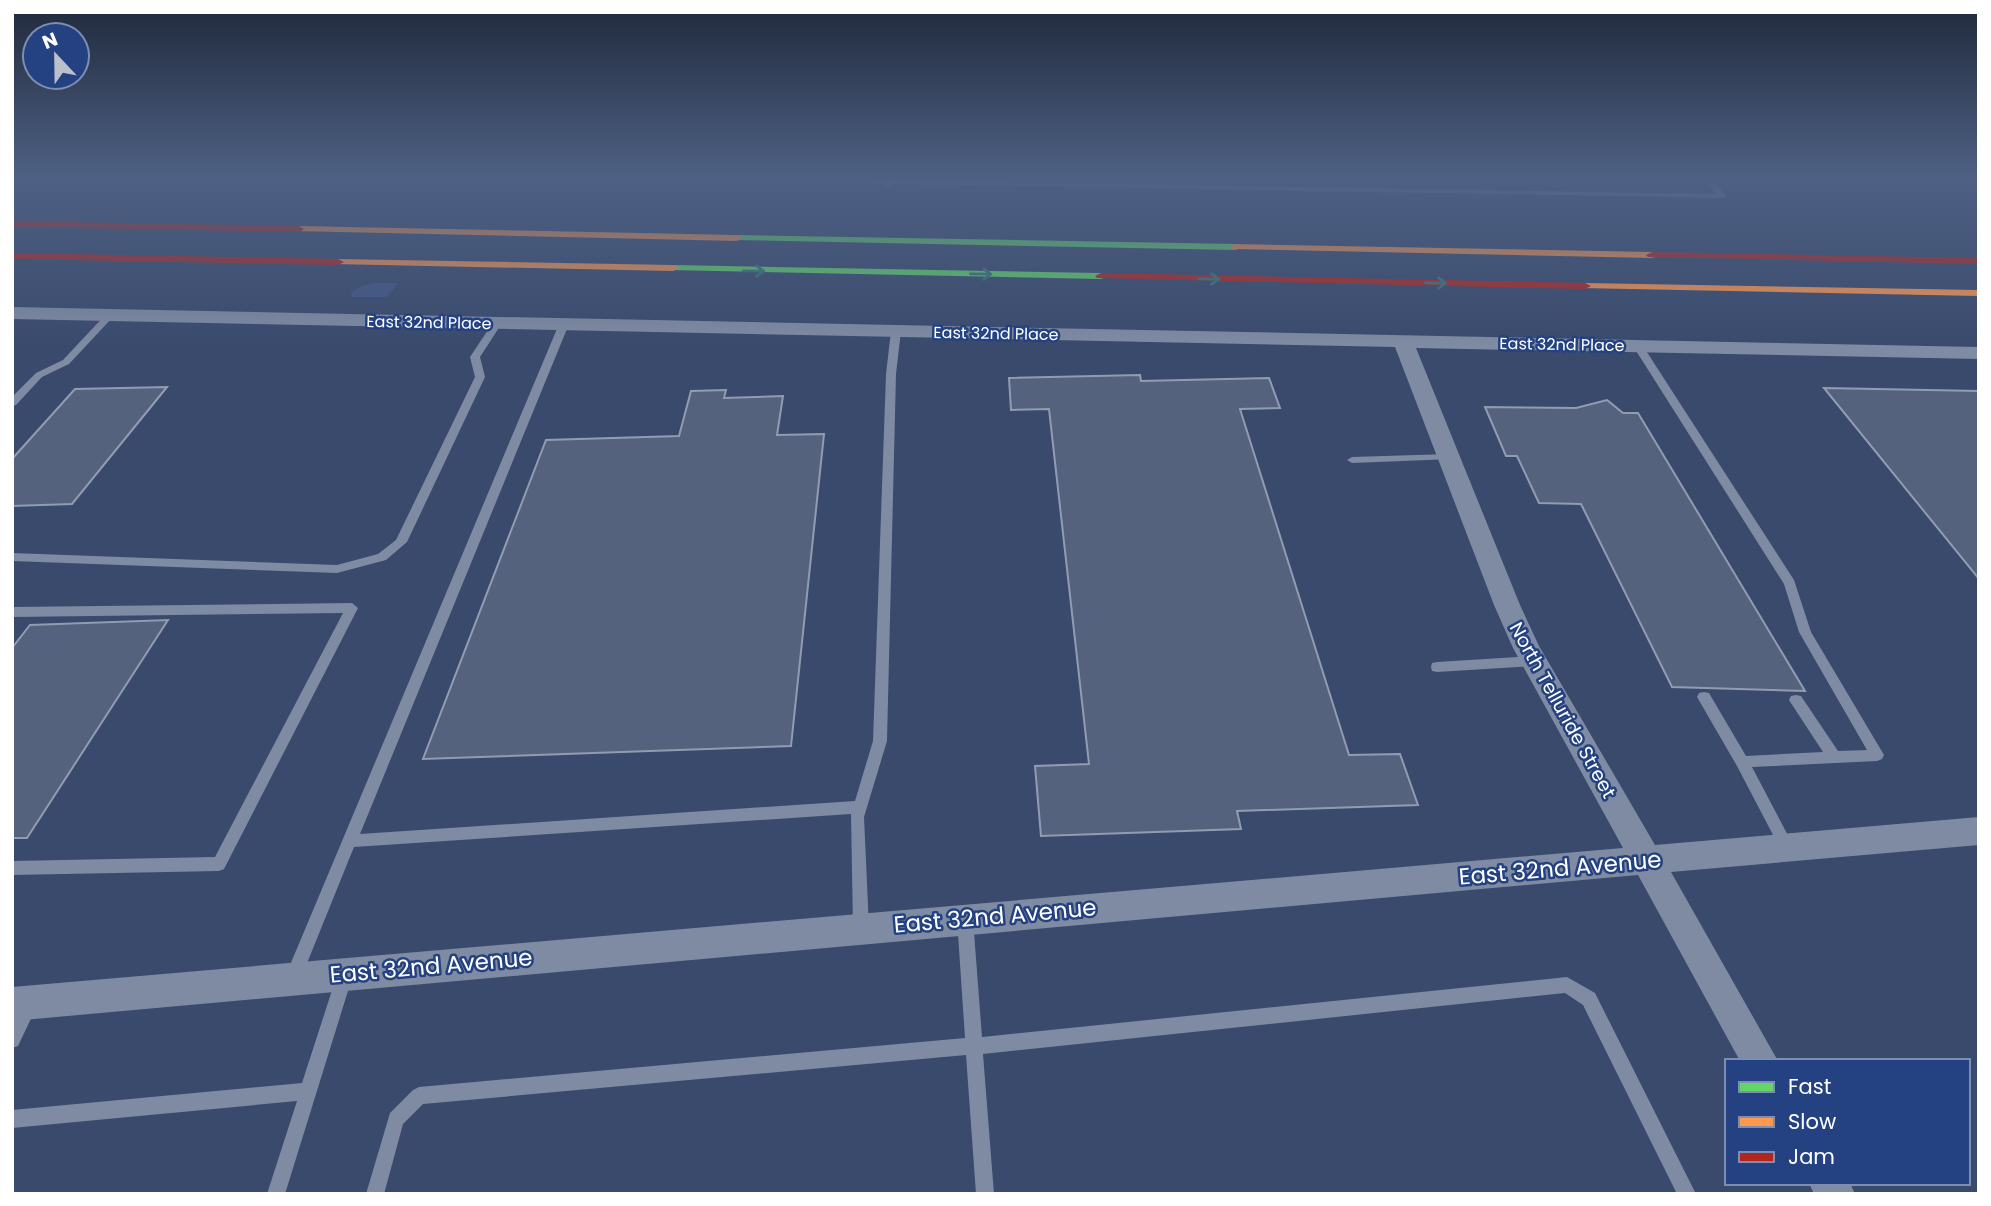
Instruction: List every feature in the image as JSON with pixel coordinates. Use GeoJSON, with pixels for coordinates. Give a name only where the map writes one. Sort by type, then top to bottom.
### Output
{"type":"FeatureCollection","features":[{"type":"Feature","properties":{"kind":"highway"},"geometry":{"type":"LineString","coordinates":[[581,234],[1979,261]]}},
{"type":"Feature","properties":{"kind":"highway"},"geometry":{"type":"LineString","coordinates":[[711,234],[787,238]]}},
{"type":"Feature","properties":{"kind":"highway"},"geometry":{"type":"LineString","coordinates":[[12,256],[1979,293]]}},
{"type":"Feature","properties":{"kind":"highway"},"geometry":{"type":"LineString","coordinates":[[12,270],[637,269]]}},
{"type":"Feature","properties":{"kind":"street","name":"East 32nd Place"},"geometry":{"type":"LineString","coordinates":[[16,317],[110,315],[1979,353]]}},
{"type":"Feature","properties":{"kind":"street","name":"North Telluride Street"},"geometry":{"type":"LineString","coordinates":[[1403,341],[1507,605],[1534,661],[1759,1059]]}},
{"type":"Feature","properties":{"kind":"street","name":"East 32nd Avenue"},"geometry":{"type":"LineString","coordinates":[[22,1003],[1979,831]]}},
{"type":"Feature","properties":{"kind":"lane"},"geometry":{"type":"LineString","coordinates":[[12,403],[40,375],[66,362],[110,315]]}},
{"type":"Feature","properties":{"kind":"lane"},"geometry":{"type":"LineString","coordinates":[[12,557],[337,569],[382,557],[401,541],[407,530],[480,377],[475,356],[496,323]]}},
{"type":"Feature","properties":{"kind":"lane"},"geometry":{"type":"LineString","coordinates":[[292,979],[564,324]]}},
{"type":"Feature","properties":{"kind":"lane"},"geometry":{"type":"LineString","coordinates":[[861,928],[857,817],[880,741],[891,374],[896,331]]}},
{"type":"Feature","properties":{"kind":"lane"},"geometry":{"type":"LineString","coordinates":[[1638,346],[1790,583],[1805,632],[1877,755],[1742,762]]}},
{"type":"Feature","properties":{"kind":"lane"},"geometry":{"type":"LineString","coordinates":[[1352,460],[1449,457]]}},
{"type":"Feature","properties":{"kind":"lane"},"geometry":{"type":"LineString","coordinates":[[12,612],[352,608],[219,864],[12,868]]}},
{"type":"Feature","properties":{"kind":"lane"},"geometry":{"type":"LineString","coordinates":[[1437,667],[1534,661]]}},
{"type":"Feature","properties":{"kind":"lane"},"geometry":{"type":"LineString","coordinates":[[1704,697],[1787,848]]}},
{"type":"Feature","properties":{"kind":"lane"},"geometry":{"type":"LineString","coordinates":[[1796,700],[1835,757]]}},
{"type":"Feature","properties":{"kind":"lane"},"geometry":{"type":"LineString","coordinates":[[350,841],[861,807]]}},
{"type":"Feature","properties":{"kind":"lane"},"geometry":{"type":"LineString","coordinates":[[965,919],[985,1194]]}},
{"type":"Feature","properties":{"kind":"lane"},"geometry":{"type":"LineString","coordinates":[[275,1194],[345,974]]}},
{"type":"Feature","properties":{"kind":"lane"},"geometry":{"type":"LineString","coordinates":[[375,1194],[396,1118],[419,1096],[974,1046],[1567,985],[1590,999],[1687,1194]]}},
{"type":"Feature","properties":{"kind":"lane"},"geometry":{"type":"LineString","coordinates":[[12,1040],[22,1003]]}},
{"type":"Feature","properties":{"kind":"lane"},"geometry":{"type":"LineString","coordinates":[[12,1119],[308,1091]]}},
{"type":"Feature","properties":{"kind":"water"},"geometry":{"type":"Polygon","coordinates":[[[398,283],[387,297],[352,297],[351,293],[361,286],[398,283]]]}},
{"type":"Feature","properties":{"kind":"building"},"geometry":{"type":"Polygon","coordinates":[[[1140,375],[1141,381],[1269,378],[1280,408],[1240,409],[1349,755],[1400,754],[1418,805],[1237,811],[1241,829],[1041,836],[1035,766],[1089,764],[1049,409],[1011,410],[1009,378],[1140,375]]]}},
{"type":"Feature","properties":{"kind":"building"},"geometry":{"type":"Polygon","coordinates":[[[167,387],[72,504],[12,506],[12,459],[75,389],[167,387]]]}},
{"type":"Feature","properties":{"kind":"building"},"geometry":{"type":"Polygon","coordinates":[[[1824,388],[1979,391],[1979,579],[1824,388]]]}},
{"type":"Feature","properties":{"kind":"building"},"geometry":{"type":"Polygon","coordinates":[[[726,390],[724,398],[783,396],[777,435],[824,434],[791,746],[423,759],[546,440],[679,436],[691,391],[726,390]]]}},
{"type":"Feature","properties":{"kind":"building"},"geometry":{"type":"Polygon","coordinates":[[[1607,400],[1623,413],[1638,413],[1805,691],[1672,687],[1581,504],[1539,503],[1517,456],[1506,456],[1485,407],[1576,408],[1607,400]]]}},
{"type":"Feature","properties":{"kind":"building"},"geometry":{"type":"Polygon","coordinates":[[[168,620],[27,838],[12,838],[12,648],[30,625],[168,620]]]}},
{"type":"Feature","properties":{"kind":"traffic: fast"},"geometry":{"type":"LineString","coordinates":[[737,238],[1236,247]]}},
{"type":"Feature","properties":{"kind":"traffic: fast"},"geometry":{"type":"LineString","coordinates":[[673,268],[1101,276]]}},
{"type":"Feature","properties":{"kind":"traffic: slow"},"geometry":{"type":"LineString","coordinates":[[556,234],[737,238]]}},
{"type":"Feature","properties":{"kind":"traffic: slow"},"geometry":{"type":"LineString","coordinates":[[1236,247],[1652,255]]}},
{"type":"Feature","properties":{"kind":"traffic: slow"},"geometry":{"type":"LineString","coordinates":[[338,262],[673,268]]}},
{"type":"Feature","properties":{"kind":"traffic: slow"},"geometry":{"type":"LineString","coordinates":[[1585,286],[1979,293]]}},
{"type":"Feature","properties":{"kind":"traffic: jam"},"geometry":{"type":"LineString","coordinates":[[1652,255],[1979,261]]}},
{"type":"Feature","properties":{"kind":"traffic: jam"},"geometry":{"type":"LineString","coordinates":[[12,256],[338,262]]}},
{"type":"Feature","properties":{"kind":"traffic: jam"},"geometry":{"type":"LineString","coordinates":[[1101,276],[1585,286]]}}]}
